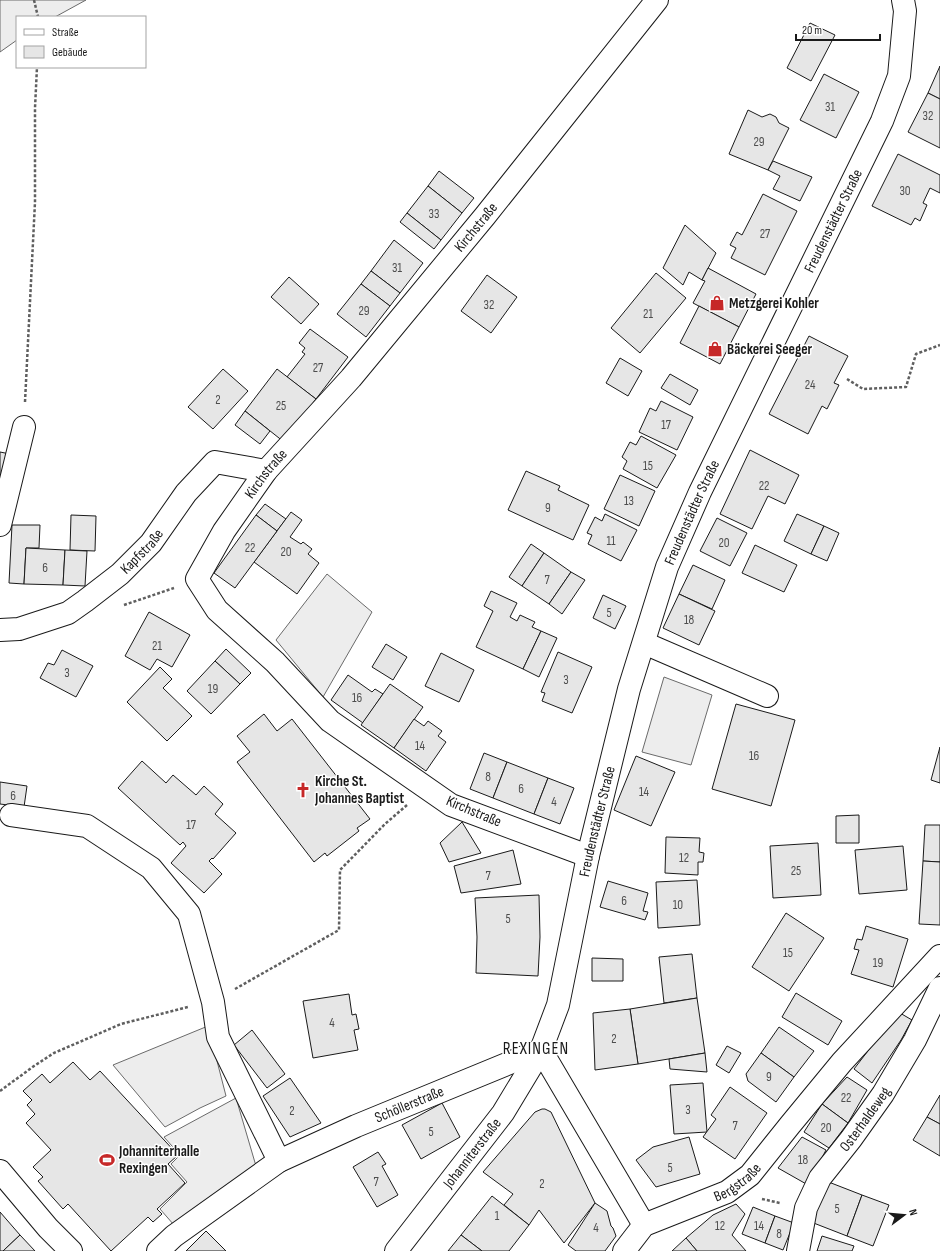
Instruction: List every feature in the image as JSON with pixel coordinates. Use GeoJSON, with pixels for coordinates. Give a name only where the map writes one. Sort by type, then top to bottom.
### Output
{"type":"FeatureCollection","features":[{"type":"Feature","properties":{"kind":"street","name":"Kirchstraße"},"geometry":{"type":"LineString","coordinates":[[588,856],[451,805],[330,721],[275,662],[217,610],[197,579],[224,531],[266,471],[356,372],[485,216],[657,0]]}},
{"type":"Feature","properties":{"kind":"street","name":"Freudenstädter Straße"},"geometry":{"type":"LineString","coordinates":[[541,1050],[558,1005],[588,856],[629,689],[667,567],[700,492],[882,121],[899,76],[905,12],[903,0]]}},
{"type":"Feature","properties":{"kind":"street"},"geometry":{"type":"LineString","coordinates":[[0,525],[24,427]]}},
{"type":"Feature","properties":{"kind":"street","name":"Kapfstraße"},"geometry":{"type":"LineString","coordinates":[[0,630],[19,629],[68,613],[85,602],[120,574],[151,543],[186,493],[216,462],[266,471]]}},
{"type":"Feature","properties":{"kind":"street"},"geometry":{"type":"LineString","coordinates":[[644,643],[767,696]]}},
{"type":"Feature","properties":{"kind":"street"},"geometry":{"type":"LineString","coordinates":[[11,815],[87,826],[151,868],[190,914],[213,1002],[218,1037],[279,1161]]}},
{"type":"Feature","properties":{"kind":"street","name":"Bergstraße"},"geometry":{"type":"LineString","coordinates":[[644,1225],[727,1192],[750,1175],[842,1062],[940,956]]}},
{"type":"Feature","properties":{"kind":"street","name":"Osterhaldeweg"},"geometry":{"type":"LineString","coordinates":[[798,1251],[806,1208],[820,1178],[883,1094],[915,1040],[940,988]]}},
{"type":"Feature","properties":{"kind":"street"},"geometry":{"type":"LineString","coordinates":[[541,1050],[644,1225],[624,1251]]}},
{"type":"Feature","properties":{"kind":"street","name":"Schöllerstraße"},"geometry":{"type":"LineString","coordinates":[[158,1251],[174,1236],[279,1161],[356,1126],[541,1050]]}},
{"type":"Feature","properties":{"kind":"street","name":"Johanniterstraße"},"geometry":{"type":"LineString","coordinates":[[396,1251],[503,1113],[541,1050]]}},
{"type":"Feature","properties":{"kind":"street"},"geometry":{"type":"LineString","coordinates":[[0,1171],[48,1228],[71,1251]]}},
{"type":"Feature","properties":{"kind":"path"},"geometry":{"type":"LineString","coordinates":[[34,0],[38,16]]}},
{"type":"Feature","properties":{"kind":"path"},"geometry":{"type":"LineString","coordinates":[[24,427],[35,202],[35,108],[38,68]]}},
{"type":"Feature","properties":{"kind":"path"},"geometry":{"type":"LineString","coordinates":[[847,379],[863,389],[906,387],[916,354],[940,345]]}},
{"type":"Feature","properties":{"kind":"path"},"geometry":{"type":"LineString","coordinates":[[119,607],[197,579]]}},
{"type":"Feature","properties":{"kind":"path"},"geometry":{"type":"LineString","coordinates":[[0,1091],[54,1053],[122,1024],[203,1003],[213,1002],[338,930],[340,870],[385,824]]}},
{"type":"Feature","properties":{"kind":"path"},"geometry":{"type":"LineString","coordinates":[[727,1192],[806,1208]]}},
{"type":"Feature","properties":{"kind":"shaded area"},"geometry":{"type":"Polygon","coordinates":[[[0,0],[86,0],[57,16],[16,16],[16,41],[0,52],[0,0]]]}},
{"type":"Feature","properties":{"kind":"shaded area"},"geometry":{"type":"Polygon","coordinates":[[[327,574],[372,612],[323,697],[276,640],[327,574]]]}},
{"type":"Feature","properties":{"kind":"shaded area"},"geometry":{"type":"Polygon","coordinates":[[[664,677],[712,695],[691,765],[642,752],[664,677]]]}},
{"type":"Feature","properties":{"kind":"shaded area"},"geometry":{"type":"Polygon","coordinates":[[[208,1026],[226,1096],[165,1127],[113,1065],[208,1026]]]}},
{"type":"Feature","properties":{"kind":"shaded area"},"geometry":{"type":"Polygon","coordinates":[[[236,1098],[256,1166],[174,1225],[160,1209],[187,1182],[171,1164],[180,1155],[164,1137],[236,1098]]]}},
{"type":"Feature","properties":{"kind":"building"},"geometry":{"type":"Polygon","coordinates":[[[810,23],[835,35],[811,81],[787,68],[810,23]]]}},
{"type":"Feature","properties":{"kind":"building"},"geometry":{"type":"Polygon","coordinates":[[[940,66],[940,99],[928,93],[940,66]]]}},
{"type":"Feature","properties":{"kind":"building"},"geometry":{"type":"Polygon","coordinates":[[[824,74],[859,92],[836,138],[800,120],[824,74]]]}},
{"type":"Feature","properties":{"kind":"building"},"geometry":{"type":"Polygon","coordinates":[[[928,93],[940,99],[940,148],[908,132],[928,93]]]}},
{"type":"Feature","properties":{"kind":"building"},"geometry":{"type":"Polygon","coordinates":[[[748,110],[762,117],[770,114],[776,117],[779,123],[789,128],[768,170],[729,154],[748,110]]]}},
{"type":"Feature","properties":{"kind":"building"},"geometry":{"type":"Polygon","coordinates":[[[898,154],[940,175],[940,193],[930,188],[923,203],[927,205],[920,221],[915,218],[911,225],[872,206],[898,154]]]}},
{"type":"Feature","properties":{"kind":"building"},"geometry":{"type":"Polygon","coordinates":[[[773,161],[812,177],[800,201],[773,189],[780,176],[768,170],[773,161]]]}},
{"type":"Feature","properties":{"kind":"building"},"geometry":{"type":"Polygon","coordinates":[[[439,171],[474,198],[462,213],[428,186],[439,171]]]}},
{"type":"Feature","properties":{"kind":"building"},"geometry":{"type":"Polygon","coordinates":[[[428,186],[462,213],[441,240],[407,213],[428,186]]]}},
{"type":"Feature","properties":{"kind":"building"},"geometry":{"type":"Polygon","coordinates":[[[763,194],[797,211],[765,275],[731,258],[736,248],[730,245],[737,232],[742,235],[763,194]]]}},
{"type":"Feature","properties":{"kind":"building"},"geometry":{"type":"Polygon","coordinates":[[[407,213],[441,240],[434,249],[400,222],[407,213]]]}},
{"type":"Feature","properties":{"kind":"building"},"geometry":{"type":"Polygon","coordinates":[[[685,225],[716,253],[702,280],[689,272],[683,285],[663,268],[685,225]]]}},
{"type":"Feature","properties":{"kind":"building"},"geometry":{"type":"Polygon","coordinates":[[[394,240],[423,263],[400,293],[371,271],[394,240]]]}},
{"type":"Feature","properties":{"kind":"building"},"geometry":{"type":"Polygon","coordinates":[[[708,268],[756,294],[739,327],[693,303],[705,281],[702,280],[708,268]]]}},
{"type":"Feature","properties":{"kind":"building"},"geometry":{"type":"Polygon","coordinates":[[[371,271],[400,293],[390,306],[361,284],[371,271]]]}},
{"type":"Feature","properties":{"kind":"building"},"geometry":{"type":"Polygon","coordinates":[[[656,273],[686,298],[640,353],[611,328],[656,273]]]}},
{"type":"Feature","properties":{"kind":"building"},"geometry":{"type":"Polygon","coordinates":[[[487,275],[517,297],[491,333],[461,311],[487,275]]]}},
{"type":"Feature","properties":{"kind":"building"},"geometry":{"type":"Polygon","coordinates":[[[289,277],[319,304],[301,324],[271,297],[289,277]]]}},
{"type":"Feature","properties":{"kind":"building"},"geometry":{"type":"Polygon","coordinates":[[[361,284],[390,306],[366,337],[337,314],[361,284]]]}},
{"type":"Feature","properties":{"kind":"building"},"geometry":{"type":"Polygon","coordinates":[[[699,306],[739,327],[720,364],[680,343],[699,306]]]}},
{"type":"Feature","properties":{"kind":"building"},"geometry":{"type":"Polygon","coordinates":[[[310,329],[348,357],[316,399],[287,377],[305,354],[302,352],[305,348],[299,343],[310,329]]]}},
{"type":"Feature","properties":{"kind":"building"},"geometry":{"type":"Polygon","coordinates":[[[809,336],[848,356],[834,383],[839,385],[827,409],[822,406],[808,434],[769,414],[809,336]]]}},
{"type":"Feature","properties":{"kind":"building"},"geometry":{"type":"Polygon","coordinates":[[[620,358],[642,371],[628,396],[606,383],[620,358]]]}},
{"type":"Feature","properties":{"kind":"building"},"geometry":{"type":"Polygon","coordinates":[[[223,369],[248,391],[213,429],[188,407],[223,369]]]}},
{"type":"Feature","properties":{"kind":"building"},"geometry":{"type":"Polygon","coordinates":[[[277,369],[316,399],[284,442],[245,411],[277,369]]]}},
{"type":"Feature","properties":{"kind":"building"},"geometry":{"type":"Polygon","coordinates":[[[670,374],[698,390],[690,405],[661,388],[670,374]]]}},
{"type":"Feature","properties":{"kind":"building"},"geometry":{"type":"Polygon","coordinates":[[[661,401],[693,417],[677,450],[639,432],[650,408],[656,411],[661,401]]]}},
{"type":"Feature","properties":{"kind":"building"},"geometry":{"type":"Polygon","coordinates":[[[245,411],[270,431],[260,444],[235,425],[245,411]]]}},
{"type":"Feature","properties":{"kind":"building"},"geometry":{"type":"Polygon","coordinates":[[[641,436],[676,455],[657,488],[623,469],[627,461],[622,457],[630,442],[636,445],[641,436]]]}},
{"type":"Feature","properties":{"kind":"building"},"geometry":{"type":"Polygon","coordinates":[[[750,450],[799,475],[785,504],[768,496],[752,529],[720,514],[750,450]]]}},
{"type":"Feature","properties":{"kind":"building"},"geometry":{"type":"Polygon","coordinates":[[[0,452],[10,454],[0,501],[0,452]]]}},
{"type":"Feature","properties":{"kind":"building"},"geometry":{"type":"Polygon","coordinates":[[[526,471],[560,486],[558,490],[589,505],[573,540],[508,510],[526,471]]]}},
{"type":"Feature","properties":{"kind":"building"},"geometry":{"type":"Polygon","coordinates":[[[620,475],[655,491],[639,526],[604,509],[620,475]]]}},
{"type":"Feature","properties":{"kind":"building"},"geometry":{"type":"Polygon","coordinates":[[[265,504],[286,519],[277,531],[256,515],[265,504]]]}},
{"type":"Feature","properties":{"kind":"building"},"geometry":{"type":"Polygon","coordinates":[[[291,512],[302,520],[290,537],[301,544],[303,542],[312,549],[308,554],[319,563],[297,594],[254,562],[291,512]]]}},
{"type":"Feature","properties":{"kind":"building"},"geometry":{"type":"Polygon","coordinates":[[[605,514],[637,530],[621,561],[588,544],[592,535],[587,533],[595,517],[602,521],[605,514]]]}},
{"type":"Feature","properties":{"kind":"building"},"geometry":{"type":"Polygon","coordinates":[[[797,514],[824,526],[811,554],[784,541],[797,514]]]}},
{"type":"Feature","properties":{"kind":"building"},"geometry":{"type":"Polygon","coordinates":[[[71,515],[96,516],[95,551],[70,550],[71,515]]]}},
{"type":"Feature","properties":{"kind":"building"},"geometry":{"type":"Polygon","coordinates":[[[256,515],[277,531],[235,588],[214,573],[256,515]]]}},
{"type":"Feature","properties":{"kind":"building"},"geometry":{"type":"Polygon","coordinates":[[[717,518],[747,533],[730,566],[700,551],[717,518]]]}},
{"type":"Feature","properties":{"kind":"building"},"geometry":{"type":"Polygon","coordinates":[[[12,525],[40,525],[39,548],[26,548],[24,584],[9,583],[12,525]]]}},
{"type":"Feature","properties":{"kind":"building"},"geometry":{"type":"Polygon","coordinates":[[[824,526],[839,533],[827,561],[811,554],[824,526]]]}},
{"type":"Feature","properties":{"kind":"building"},"geometry":{"type":"Polygon","coordinates":[[[531,544],[544,553],[522,586],[509,577],[531,544]]]}},
{"type":"Feature","properties":{"kind":"building"},"geometry":{"type":"Polygon","coordinates":[[[755,545],[797,565],[784,592],[742,573],[755,545]]]}},
{"type":"Feature","properties":{"kind":"building"},"geometry":{"type":"Polygon","coordinates":[[[26,548],[65,550],[63,585],[24,584],[26,548]]]}},
{"type":"Feature","properties":{"kind":"building"},"geometry":{"type":"Polygon","coordinates":[[[65,550],[87,551],[85,586],[63,585],[65,550]]]}},
{"type":"Feature","properties":{"kind":"building"},"geometry":{"type":"Polygon","coordinates":[[[544,553],[571,572],[549,604],[522,586],[544,553]]]}},
{"type":"Feature","properties":{"kind":"building"},"geometry":{"type":"Polygon","coordinates":[[[693,565],[725,580],[712,609],[679,594],[693,565]]]}},
{"type":"Feature","properties":{"kind":"building"},"geometry":{"type":"Polygon","coordinates":[[[571,572],[585,580],[562,614],[549,604],[571,572]]]}},
{"type":"Feature","properties":{"kind":"building"},"geometry":{"type":"Polygon","coordinates":[[[491,591],[517,603],[510,617],[517,621],[520,615],[535,622],[532,627],[541,631],[523,669],[476,647],[493,611],[484,606],[491,591]]]}},
{"type":"Feature","properties":{"kind":"building"},"geometry":{"type":"Polygon","coordinates":[[[679,594],[715,611],[699,645],[663,628],[679,594]]]}},
{"type":"Feature","properties":{"kind":"building"},"geometry":{"type":"Polygon","coordinates":[[[603,595],[626,606],[615,629],[593,618],[603,595]]]}},
{"type":"Feature","properties":{"kind":"building"},"geometry":{"type":"Polygon","coordinates":[[[149,612],[190,635],[172,667],[157,659],[150,670],[125,656],[149,612]]]}},
{"type":"Feature","properties":{"kind":"building"},"geometry":{"type":"Polygon","coordinates":[[[541,631],[557,638],[539,677],[523,669],[541,631]]]}},
{"type":"Feature","properties":{"kind":"building"},"geometry":{"type":"Polygon","coordinates":[[[386,644],[407,657],[393,680],[372,667],[386,644]]]}},
{"type":"Feature","properties":{"kind":"building"},"geometry":{"type":"Polygon","coordinates":[[[226,649],[251,673],[240,684],[215,661],[226,649]]]}},
{"type":"Feature","properties":{"kind":"building"},"geometry":{"type":"Polygon","coordinates":[[[62,650],[93,666],[76,697],[40,678],[48,663],[54,665],[62,650]]]}},
{"type":"Feature","properties":{"kind":"building"},"geometry":{"type":"Polygon","coordinates":[[[558,652],[592,667],[572,713],[542,701],[545,693],[541,692],[558,652]]]}},
{"type":"Feature","properties":{"kind":"building"},"geometry":{"type":"Polygon","coordinates":[[[441,653],[474,670],[459,702],[425,686],[441,653]]]}},
{"type":"Feature","properties":{"kind":"building"},"geometry":{"type":"Polygon","coordinates":[[[215,661],[240,684],[211,714],[187,691],[215,661]]]}},
{"type":"Feature","properties":{"kind":"building"},"geometry":{"type":"Polygon","coordinates":[[[160,667],[172,679],[163,688],[192,716],[167,741],[127,702],[160,667]]]}},
{"type":"Feature","properties":{"kind":"building"},"geometry":{"type":"Polygon","coordinates":[[[348,675],[372,692],[375,689],[383,694],[363,723],[331,700],[348,675]]]}},
{"type":"Feature","properties":{"kind":"building"},"geometry":{"type":"Polygon","coordinates":[[[390,684],[423,707],[394,748],[361,725],[390,684]]]}},
{"type":"Feature","properties":{"kind":"building"},"geometry":{"type":"Polygon","coordinates":[[[736,704],[795,720],[771,806],[712,789],[736,704]]]}},
{"type":"Feature","properties":{"kind":"building","name":"Kirche St. Johannes Baptist"},"geometry":{"type":"Polygon","coordinates":[[[264,714],[277,731],[292,719],[370,819],[357,828],[359,831],[327,856],[325,853],[314,862],[237,762],[250,752],[237,736],[264,714]]]}},
{"type":"Feature","properties":{"kind":"building"},"geometry":{"type":"Polygon","coordinates":[[[414,719],[424,726],[428,721],[442,731],[438,736],[446,742],[426,771],[394,748],[414,719]]]}},
{"type":"Feature","properties":{"kind":"building"},"geometry":{"type":"Polygon","coordinates":[[[940,747],[940,783],[931,780],[940,747]]]}},
{"type":"Feature","properties":{"kind":"building"},"geometry":{"type":"Polygon","coordinates":[[[484,753],[507,762],[493,798],[470,789],[484,753]]]}},
{"type":"Feature","properties":{"kind":"building"},"geometry":{"type":"Polygon","coordinates":[[[636,756],[675,772],[651,826],[614,810],[636,756]]]}},
{"type":"Feature","properties":{"kind":"building"},"geometry":{"type":"Polygon","coordinates":[[[142,761],[166,783],[173,775],[196,795],[204,786],[223,804],[215,814],[236,833],[213,859],[212,858],[209,861],[222,874],[204,893],[171,863],[186,846],[183,842],[180,845],[118,788],[142,761]]]}},
{"type":"Feature","properties":{"kind":"building"},"geometry":{"type":"Polygon","coordinates":[[[507,762],[548,778],[534,814],[493,798],[507,762]]]}},
{"type":"Feature","properties":{"kind":"building"},"geometry":{"type":"Polygon","coordinates":[[[548,778],[574,788],[560,824],[534,814],[548,778]]]}},
{"type":"Feature","properties":{"kind":"building"},"geometry":{"type":"Polygon","coordinates":[[[0,782],[27,786],[24,807],[0,804],[0,782]]]}},
{"type":"Feature","properties":{"kind":"building"},"geometry":{"type":"Polygon","coordinates":[[[859,815],[859,843],[836,843],[836,816],[859,815]]]}},
{"type":"Feature","properties":{"kind":"building"},"geometry":{"type":"Polygon","coordinates":[[[462,822],[481,853],[449,862],[440,843],[462,822]]]}},
{"type":"Feature","properties":{"kind":"building"},"geometry":{"type":"Polygon","coordinates":[[[925,825],[940,825],[940,862],[923,861],[925,825]]]}},
{"type":"Feature","properties":{"kind":"building"},"geometry":{"type":"Polygon","coordinates":[[[666,837],[700,838],[699,852],[704,853],[703,862],[698,862],[698,875],[665,873],[666,837]]]}},
{"type":"Feature","properties":{"kind":"building"},"geometry":{"type":"Polygon","coordinates":[[[818,843],[821,895],[773,898],[770,846],[818,843]]]}},
{"type":"Feature","properties":{"kind":"building"},"geometry":{"type":"Polygon","coordinates":[[[903,846],[907,890],[859,894],[855,850],[903,846]]]}},
{"type":"Feature","properties":{"kind":"building"},"geometry":{"type":"Polygon","coordinates":[[[513,850],[521,884],[461,893],[454,866],[513,850]]]}},
{"type":"Feature","properties":{"kind":"building"},"geometry":{"type":"Polygon","coordinates":[[[923,861],[940,862],[940,925],[919,924],[923,861]]]}},
{"type":"Feature","properties":{"kind":"building"},"geometry":{"type":"Polygon","coordinates":[[[697,880],[700,925],[658,928],[656,882],[697,880]]]}},
{"type":"Feature","properties":{"kind":"building"},"geometry":{"type":"Polygon","coordinates":[[[608,881],[648,893],[643,911],[648,912],[645,920],[600,907],[608,881]]]}},
{"type":"Feature","properties":{"kind":"building"},"geometry":{"type":"Polygon","coordinates":[[[539,895],[540,937],[538,976],[476,973],[477,937],[475,898],[539,895]]]}},
{"type":"Feature","properties":{"kind":"building"},"geometry":{"type":"Polygon","coordinates":[[[786,913],[824,938],[789,991],[752,967],[786,913]]]}},
{"type":"Feature","properties":{"kind":"building"},"geometry":{"type":"Polygon","coordinates":[[[866,926],[908,939],[893,987],[851,974],[859,950],[854,949],[857,939],[862,940],[866,926]]]}},
{"type":"Feature","properties":{"kind":"building"},"geometry":{"type":"Polygon","coordinates":[[[692,954],[697,998],[664,1003],[659,957],[692,954]]]}},
{"type":"Feature","properties":{"kind":"building"},"geometry":{"type":"Polygon","coordinates":[[[592,958],[623,959],[623,981],[592,981],[592,958]]]}},
{"type":"Feature","properties":{"kind":"building"},"geometry":{"type":"Polygon","coordinates":[[[796,993],[842,1021],[828,1045],[782,1017],[796,993]]]}},
{"type":"Feature","properties":{"kind":"building"},"geometry":{"type":"Polygon","coordinates":[[[349,994],[352,1015],[356,1014],[359,1029],[354,1030],[358,1050],[313,1058],[303,1001],[349,994]]]}},
{"type":"Feature","properties":{"kind":"building"},"geometry":{"type":"Polygon","coordinates":[[[697,998],[705,1053],[638,1064],[630,1009],[697,998]]]}},
{"type":"Feature","properties":{"kind":"building"},"geometry":{"type":"Polygon","coordinates":[[[630,1009],[638,1064],[595,1070],[593,1013],[630,1009]]]}},
{"type":"Feature","properties":{"kind":"building"},"geometry":{"type":"Polygon","coordinates":[[[900,1013],[912,1020],[901,1040],[872,1083],[854,1069],[881,1034],[900,1013]]]}},
{"type":"Feature","properties":{"kind":"building"},"geometry":{"type":"Polygon","coordinates":[[[779,1027],[814,1051],[794,1077],[761,1053],[779,1027]]]}},
{"type":"Feature","properties":{"kind":"building"},"geometry":{"type":"Polygon","coordinates":[[[252,1030],[285,1074],[267,1088],[234,1045],[252,1030]]]}},
{"type":"Feature","properties":{"kind":"building"},"geometry":{"type":"Polygon","coordinates":[[[727,1046],[741,1053],[729,1073],[716,1065],[727,1046]]]}},
{"type":"Feature","properties":{"kind":"building"},"geometry":{"type":"Polygon","coordinates":[[[705,1053],[707,1072],[670,1069],[669,1059],[705,1053]]]}},
{"type":"Feature","properties":{"kind":"building"},"geometry":{"type":"Polygon","coordinates":[[[761,1053],[794,1077],[776,1102],[748,1081],[746,1074],[761,1053]]]}},
{"type":"Feature","properties":{"kind":"building","name":"Johanniterhalle Rexingen"},"geometry":{"type":"Polygon","coordinates":[[[73,1062],[90,1080],[100,1071],[178,1155],[168,1164],[185,1183],[157,1209],[162,1214],[153,1222],[148,1217],[111,1251],[68,1204],[63,1209],[38,1181],[43,1177],[33,1167],[51,1150],[26,1123],[35,1114],[27,1105],[32,1100],[23,1091],[42,1074],[50,1083],[73,1062]]]}},
{"type":"Feature","properties":{"kind":"building"},"geometry":{"type":"Polygon","coordinates":[[[847,1077],[867,1090],[848,1123],[822,1104],[847,1077]]]}},
{"type":"Feature","properties":{"kind":"building"},"geometry":{"type":"Polygon","coordinates":[[[290,1078],[321,1123],[290,1137],[263,1096],[290,1078]]]}},
{"type":"Feature","properties":{"kind":"building"},"geometry":{"type":"Polygon","coordinates":[[[703,1083],[707,1132],[674,1134],[670,1085],[703,1083]]]}},
{"type":"Feature","properties":{"kind":"building"},"geometry":{"type":"Polygon","coordinates":[[[730,1087],[767,1113],[735,1159],[703,1137],[716,1119],[711,1115],[730,1087]]]}},
{"type":"Feature","properties":{"kind":"building"},"geometry":{"type":"Polygon","coordinates":[[[940,1095],[940,1124],[927,1117],[940,1095]]]}},
{"type":"Feature","properties":{"kind":"building"},"geometry":{"type":"Polygon","coordinates":[[[442,1103],[460,1137],[421,1159],[402,1125],[442,1103]]]}},
{"type":"Feature","properties":{"kind":"building"},"geometry":{"type":"Polygon","coordinates":[[[822,1104],[848,1123],[829,1148],[804,1132],[822,1104]]]}},
{"type":"Feature","properties":{"kind":"building"},"geometry":{"type":"Polygon","coordinates":[[[542,1109],[551,1112],[595,1203],[564,1243],[539,1210],[529,1225],[504,1205],[513,1194],[483,1172],[535,1112],[542,1109]]]}},
{"type":"Feature","properties":{"kind":"building"},"geometry":{"type":"Polygon","coordinates":[[[927,1117],[940,1124],[940,1156],[913,1140],[927,1117]]]}},
{"type":"Feature","properties":{"kind":"building"},"geometry":{"type":"Polygon","coordinates":[[[689,1137],[700,1174],[656,1187],[636,1160],[653,1147],[689,1137]]]}},
{"type":"Feature","properties":{"kind":"building"},"geometry":{"type":"Polygon","coordinates":[[[802,1137],[826,1150],[808,1185],[778,1168],[802,1137]]]}},
{"type":"Feature","properties":{"kind":"building"},"geometry":{"type":"Polygon","coordinates":[[[378,1152],[386,1164],[382,1166],[398,1195],[377,1207],[353,1167],[378,1152]]]}},
{"type":"Feature","properties":{"kind":"building"},"geometry":{"type":"Polygon","coordinates":[[[826,1181],[862,1195],[847,1236],[811,1222],[826,1181]]]}},
{"type":"Feature","properties":{"kind":"building"},"geometry":{"type":"Polygon","coordinates":[[[862,1195],[889,1205],[873,1246],[847,1236],[862,1195]]]}},
{"type":"Feature","properties":{"kind":"building"},"geometry":{"type":"Polygon","coordinates":[[[492,1196],[529,1225],[509,1251],[482,1251],[461,1235],[492,1196]]]}},
{"type":"Feature","properties":{"kind":"building"},"geometry":{"type":"Polygon","coordinates":[[[595,1203],[607,1211],[611,1226],[616,1236],[605,1251],[576,1251],[568,1245],[595,1203]]]}},
{"type":"Feature","properties":{"kind":"building"},"geometry":{"type":"Polygon","coordinates":[[[736,1204],[745,1214],[732,1235],[746,1251],[697,1251],[686,1238],[713,1215],[736,1204]]]}},
{"type":"Feature","properties":{"kind":"building"},"geometry":{"type":"Polygon","coordinates":[[[753,1207],[775,1216],[765,1243],[742,1234],[753,1207]]]}},
{"type":"Feature","properties":{"kind":"building"},"geometry":{"type":"Polygon","coordinates":[[[0,1212],[20,1235],[3,1251],[0,1251],[0,1212]]]}},
{"type":"Feature","properties":{"kind":"building"},"geometry":{"type":"Polygon","coordinates":[[[775,1216],[794,1223],[783,1250],[765,1243],[775,1216]]]}},
{"type":"Feature","properties":{"kind":"building"},"geometry":{"type":"Polygon","coordinates":[[[206,1231],[226,1251],[186,1251],[206,1231]]]}},
{"type":"Feature","properties":{"kind":"building"},"geometry":{"type":"Polygon","coordinates":[[[20,1235],[35,1251],[3,1251],[20,1235]]]}},
{"type":"Feature","properties":{"kind":"building"},"geometry":{"type":"Polygon","coordinates":[[[461,1235],[482,1251],[448,1251],[461,1235]]]}},
{"type":"Feature","properties":{"kind":"building"},"geometry":{"type":"Polygon","coordinates":[[[822,1236],[854,1246],[852,1251],[817,1251],[822,1236]]]}},
{"type":"Feature","properties":{"kind":"building"},"geometry":{"type":"Polygon","coordinates":[[[686,1238],[697,1251],[672,1251],[686,1238]]]}},
{"type":"Feature","properties":{"kind":"place","name":"Metzgerei Kohler"},"geometry":{"type":"Point","coordinates":[717,303]}},
{"type":"Feature","properties":{"kind":"place","name":"Bäckerei Seeger"},"geometry":{"type":"Point","coordinates":[715,349]}},
{"type":"Feature","properties":{"kind":"place","name":"Kirche St. Johannes Baptist"},"geometry":{"type":"Point","coordinates":[303,790]}},
{"type":"Feature","properties":{"kind":"place","name":"Johanniterhalle Rexingen"},"geometry":{"type":"Point","coordinates":[107,1160]}},
{"type":"Feature","properties":{"kind":"district","name":"REXINGEN"},"geometry":{"type":"Point","coordinates":[536,1048]}}]}
